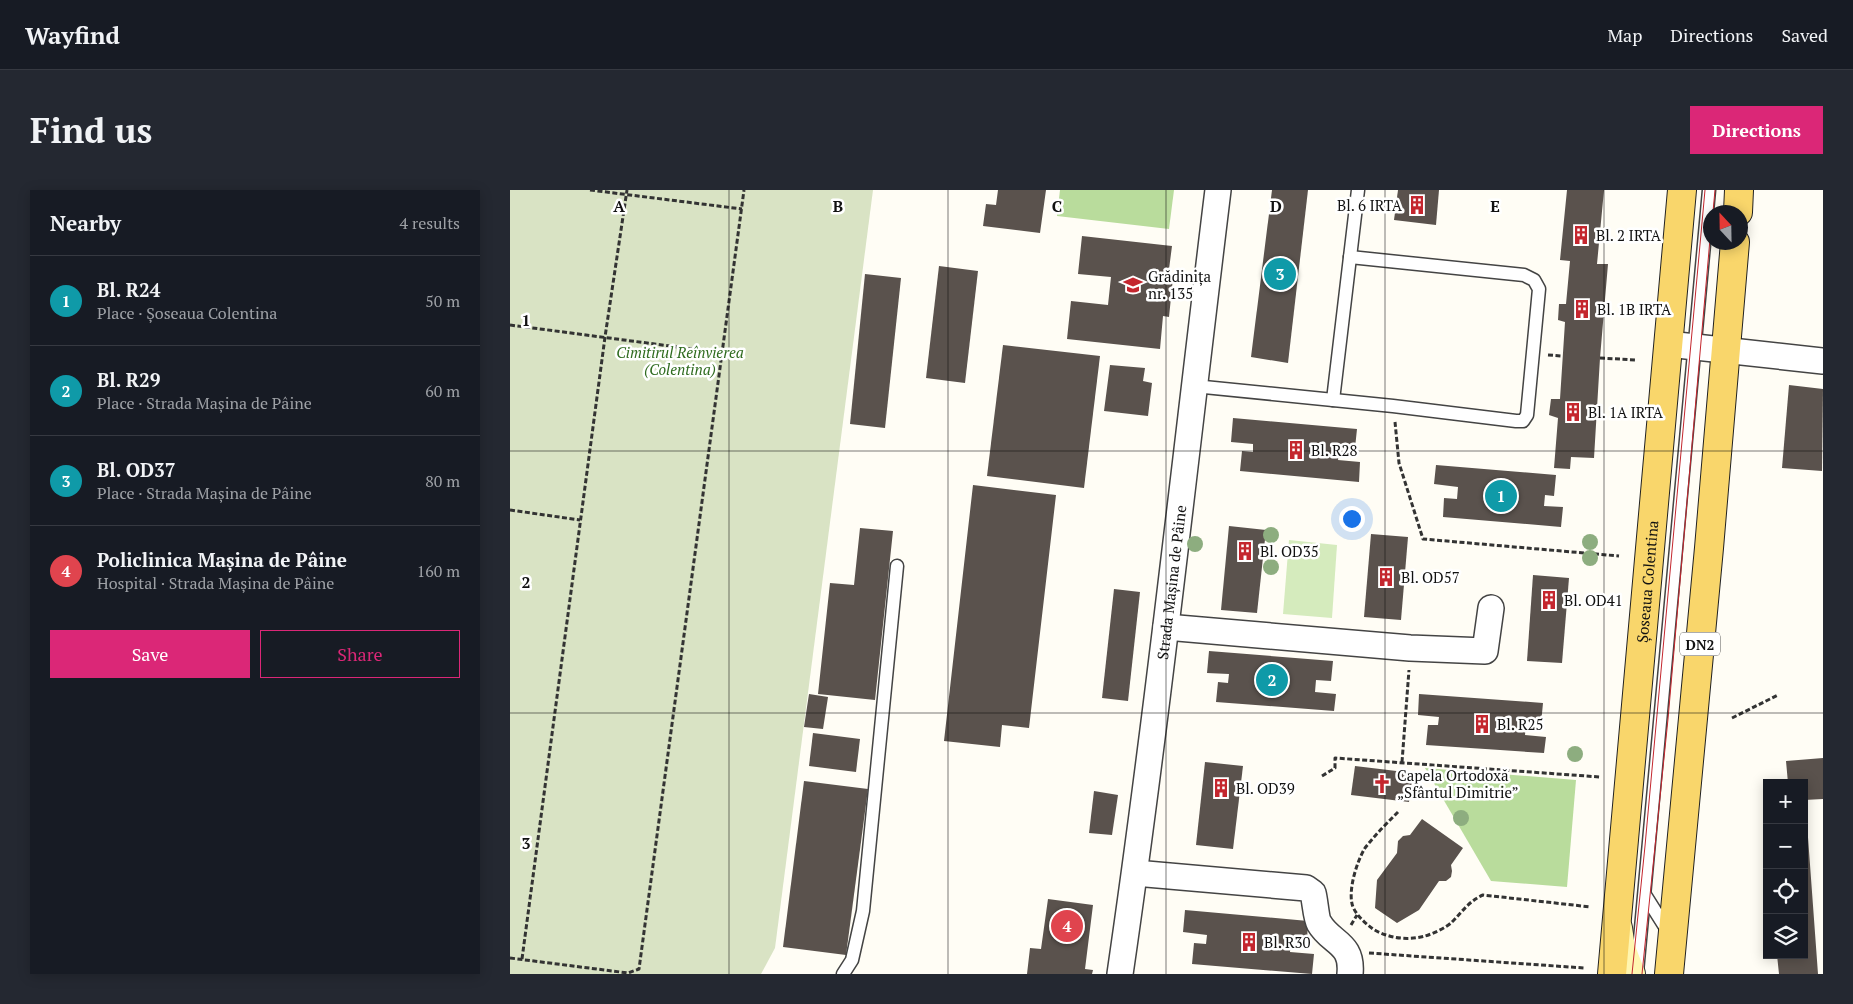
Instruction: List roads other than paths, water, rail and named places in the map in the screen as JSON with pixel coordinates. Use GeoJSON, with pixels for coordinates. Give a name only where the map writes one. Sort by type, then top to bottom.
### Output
{"type":"FeatureCollection","features":[{"type":"Feature","properties":{"kind":"main road","name":"Șoseaua Colentina"},"geometry":{"type":"LineString","coordinates":[[1612,974],[1682,190]]}},
{"type":"Feature","properties":{"kind":"main road"},"geometry":{"type":"LineString","coordinates":[[1738,205],[1739,190]]}},
{"type":"Feature","properties":{"kind":"main road","name":"DN2"},"geometry":{"type":"LineString","coordinates":[[1668,974],[1708,557],[1734,250]]}},
{"type":"Feature","properties":{"kind":"main road"},"geometry":{"type":"LineString","coordinates":[[1616,917],[1621,948],[1630,974]]}},
{"type":"Feature","properties":{"kind":"main road"},"geometry":{"type":"LineString","coordinates":[[1672,937],[1680,974]]}},
{"type":"Feature","properties":{"kind":"street","name":"Strada Mașina de Pâine"},"geometry":{"type":"LineString","coordinates":[[1120,974],[1135,873],[1166,627],[1218,190]]}},
{"type":"Feature","properties":{"kind":"street"},"geometry":{"type":"LineString","coordinates":[[1668,344],[1823,361]]}},
{"type":"Feature","properties":{"kind":"street"},"geometry":{"type":"LineString","coordinates":[[1166,627],[1410,648],[1485,651],[1491,608]]}},
{"type":"Feature","properties":{"kind":"street"},"geometry":{"type":"LineString","coordinates":[[1135,873],[1306,888],[1313,893],[1318,922],[1348,963]]}},
{"type":"Feature","properties":{"kind":"lane"},"geometry":{"type":"LineString","coordinates":[[1333,400],[1358,190]]}},
{"type":"Feature","properties":{"kind":"lane"},"geometry":{"type":"LineString","coordinates":[[1637,974],[1709,190]]}},
{"type":"Feature","properties":{"kind":"lane"},"geometry":{"type":"LineString","coordinates":[[1194,386],[1393,406],[1516,421],[1523,420],[1527,415],[1539,289],[1534,280],[1524,275],[1350,257]]}},
{"type":"Feature","properties":{"kind":"lane"},"geometry":{"type":"LineString","coordinates":[[843,974],[852,960],[863,911],[897,566]]}},
{"type":"Feature","properties":{"kind":"lane"},"geometry":{"type":"LineString","coordinates":[[1645,895],[1672,937]]}},
{"type":"Feature","properties":{"kind":"tram line"},"geometry":{"type":"LineString","coordinates":[[1632,974],[1705,190]]}},
{"type":"Feature","properties":{"kind":"tram line"},"geometry":{"type":"LineString","coordinates":[[1714,205],[1715,190]]}},
{"type":"Feature","properties":{"kind":"tram line"},"geometry":{"type":"LineString","coordinates":[[1642,974],[1668,719],[1709,250]]}},
{"type":"Feature","properties":{"kind":"place","name":"Bl. 6 IRTA"},"geometry":{"type":"Point","coordinates":[1417,205]}},
{"type":"Feature","properties":{"kind":"place","name":"Bl. 2 IRTA"},"geometry":{"type":"Point","coordinates":[1581,235]}},
{"type":"Feature","properties":{"kind":"place","name":"Bl. OD37"},"geometry":{"type":"Point","coordinates":[1280,274]}},
{"type":"Feature","properties":{"kind":"place","name":"Grădinița nr. 135"},"geometry":{"type":"Point","coordinates":[1133,285]}},
{"type":"Feature","properties":{"kind":"place","name":"Bl. 1B IRTA"},"geometry":{"type":"Point","coordinates":[1582,309]}},
{"type":"Feature","properties":{"kind":"place","name":"Bl. 1A IRTA"},"geometry":{"type":"Point","coordinates":[1573,412]}},
{"type":"Feature","properties":{"kind":"place","name":"Bl. R28"},"geometry":{"type":"Point","coordinates":[1296,450]}},
{"type":"Feature","properties":{"kind":"place","name":"Bl. R24"},"geometry":{"type":"Point","coordinates":[1501,496]}},
{"type":"Feature","properties":{"kind":"place","name":"Bl. OD35"},"geometry":{"type":"Point","coordinates":[1245,551]}},
{"type":"Feature","properties":{"kind":"place","name":"Bl. OD57"},"geometry":{"type":"Point","coordinates":[1386,577]}},
{"type":"Feature","properties":{"kind":"place","name":"Bl. OD41"},"geometry":{"type":"Point","coordinates":[1549,600]}},
{"type":"Feature","properties":{"kind":"place","name":"Bl. R29"},"geometry":{"type":"Point","coordinates":[1272,680]}},
{"type":"Feature","properties":{"kind":"place","name":"Bl. R25"},"geometry":{"type":"Point","coordinates":[1482,724]}},
{"type":"Feature","properties":{"kind":"place","name":"Capela Ortodoxă „Sfântul Dimitrie”"},"geometry":{"type":"Point","coordinates":[1382,784]}},
{"type":"Feature","properties":{"kind":"place","name":"Bl. OD39"},"geometry":{"type":"Point","coordinates":[1221,788]}},
{"type":"Feature","properties":{"kind":"place","name":"Policlinica Mașina de Pâine"},"geometry":{"type":"Point","coordinates":[1067,926]}},
{"type":"Feature","properties":{"kind":"place","name":"Bl. R30"},"geometry":{"type":"Point","coordinates":[1249,942]}},
{"type":"Feature","properties":{"kind":"park label","name":"Cimitirul Reînvierea (Colentina)"},"geometry":{"type":"Point","coordinates":[680,360]}}]}
